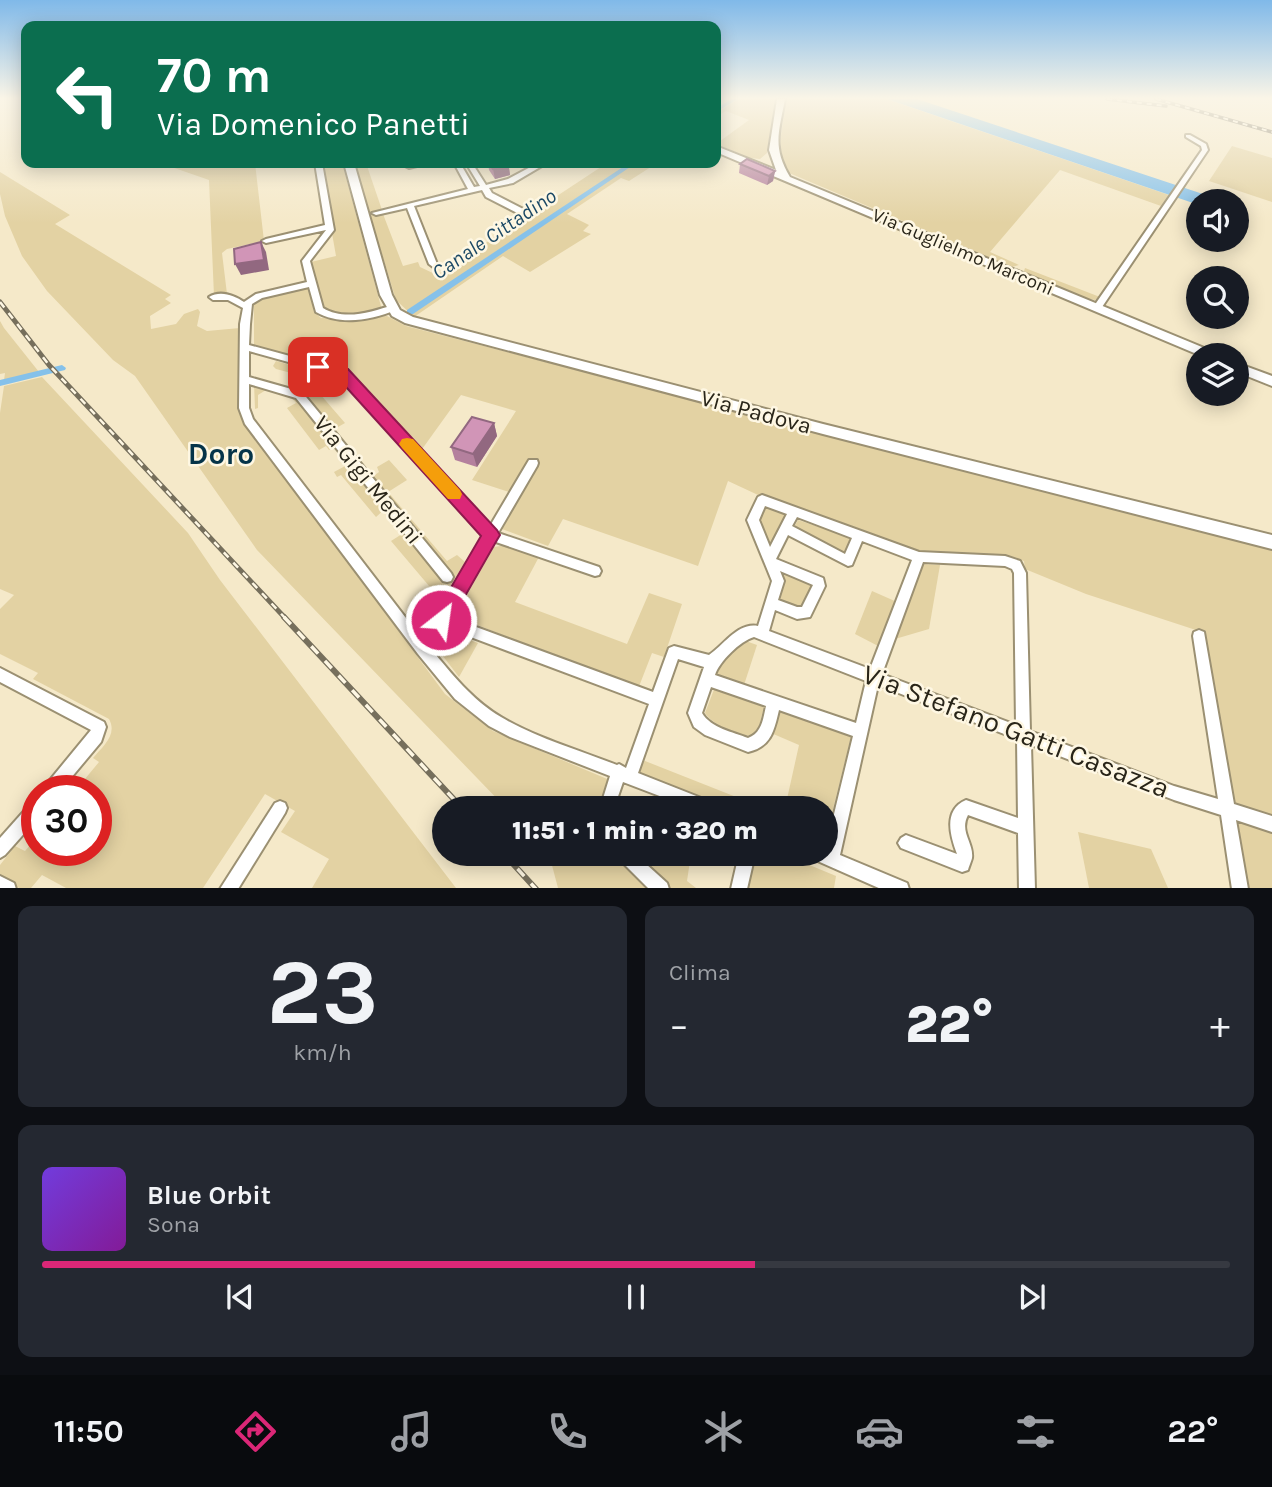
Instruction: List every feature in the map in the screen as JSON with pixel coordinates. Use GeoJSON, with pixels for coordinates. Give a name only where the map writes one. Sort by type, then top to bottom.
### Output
{"type":"FeatureCollection","features":[{"type":"Feature","properties":{"kind":"main road"},"geometry":{"type":"LineString","coordinates":[[775,140],[774,159],[780,171],[793,181]]}},
{"type":"Feature","properties":{"kind":"main road"},"geometry":{"type":"LineString","coordinates":[[761,164],[774,148]]}},
{"type":"Feature","properties":{"kind":"main road","name":"Via Guglielmo Marconi"},"geometry":{"type":"LineString","coordinates":[[721,151],[761,164],[793,181],[1186,345]]}},
{"type":"Feature","properties":{"kind":"main road"},"geometry":{"type":"LineString","coordinates":[[761,164],[774,159]]}},
{"type":"Feature","properties":{"kind":"main road"},"geometry":{"type":"LineString","coordinates":[[350,168],[386,295],[393,308]]}},
{"type":"Feature","properties":{"kind":"main road","name":"Via Padova"},"geometry":{"type":"LineString","coordinates":[[393,308],[409,320],[429,326],[1272,542]]}},
{"type":"Feature","properties":{"kind":"main road"},"geometry":{"type":"LineString","coordinates":[[1249,372],[1272,381]]}},
{"type":"Feature","properties":{"kind":"street"},"geometry":{"type":"LineString","coordinates":[[1097,308],[1205,150],[1205,146],[1196,140]]}},
{"type":"Feature","properties":{"kind":"street"},"geometry":{"type":"LineString","coordinates":[[318,168],[330,228],[328,236],[307,258],[319,310],[325,314],[370,316],[393,308]]}},
{"type":"Feature","properties":{"kind":"street"},"geometry":{"type":"LineString","coordinates":[[460,168],[472,190]]}},
{"type":"Feature","properties":{"kind":"street"},"geometry":{"type":"LineString","coordinates":[[472,168],[483,187],[496,200],[528,215]]}},
{"type":"Feature","properties":{"kind":"street"},"geometry":{"type":"LineString","coordinates":[[376,213],[515,179],[534,168]]}},
{"type":"Feature","properties":{"kind":"street"},"geometry":{"type":"LineString","coordinates":[[411,205],[433,264]]}},
{"type":"Feature","properties":{"kind":"street"},"geometry":{"type":"LineString","coordinates":[[266,241],[330,228]]}},
{"type":"Feature","properties":{"kind":"street"},"geometry":{"type":"LineString","coordinates":[[247,305],[259,296],[311,284]]}},
{"type":"Feature","properties":{"kind":"street"},"geometry":{"type":"LineString","coordinates":[[213,297],[230,297],[247,305]]}},
{"type":"Feature","properties":{"kind":"street"},"geometry":{"type":"LineString","coordinates":[[247,305],[244,408],[248,421],[423,650],[460,694],[494,721],[515,732],[680,796]]}},
{"type":"Feature","properties":{"kind":"street"},"geometry":{"type":"LineString","coordinates":[[245,347],[342,373],[491,535],[595,571]]}},
{"type":"Feature","properties":{"kind":"street","name":"Via Gigi Medini"},"geometry":{"type":"LineString","coordinates":[[244,379],[299,395],[447,577]]}},
{"type":"Feature","properties":{"kind":"street"},"geometry":{"type":"LineString","coordinates":[[423,650],[533,463]]}},
{"type":"Feature","properties":{"kind":"street"},"geometry":{"type":"LineString","coordinates":[[774,702],[762,739],[747,745],[710,730],[696,717],[696,708],[713,661],[746,632],[762,634],[778,581],[753,520],[762,500],[919,557],[998,560],[1013,564],[1020,573],[1027,888]]}},
{"type":"Feature","properties":{"kind":"street"},"geometry":{"type":"LineString","coordinates":[[769,561],[793,513]]}},
{"type":"Feature","properties":{"kind":"street"},"geometry":{"type":"LineString","coordinates":[[786,528],[848,561],[858,536]]}},
{"type":"Feature","properties":{"kind":"street"},"geometry":{"type":"LineString","coordinates":[[838,812],[874,676],[919,557]]}},
{"type":"Feature","properties":{"kind":"street"},"geometry":{"type":"LineString","coordinates":[[769,561],[819,583],[806,613],[797,613],[771,603]]}},
{"type":"Feature","properties":{"kind":"street"},"geometry":{"type":"LineString","coordinates":[[441,620],[657,700]]}},
{"type":"Feature","properties":{"kind":"street","name":"Via Stefano Gatti Casazza"},"geometry":{"type":"LineString","coordinates":[[762,634],[1174,793],[1272,824]]}},
{"type":"Feature","properties":{"kind":"street"},"geometry":{"type":"LineString","coordinates":[[1199,636],[1240,888]]}},
{"type":"Feature","properties":{"kind":"street"},"geometry":{"type":"LineString","coordinates":[[613,796],[657,700],[674,652],[702,661],[713,661]]}},
{"type":"Feature","properties":{"kind":"street"},"geometry":{"type":"LineString","coordinates":[[0,675],[99,727],[96,737],[64,775]]}},
{"type":"Feature","properties":{"kind":"street"},"geometry":{"type":"LineString","coordinates":[[706,679],[861,732]]}},
{"type":"Feature","properties":{"kind":"street"},"geometry":{"type":"LineString","coordinates":[[906,843],[962,864],[965,856],[957,838],[959,816],[966,807],[1025,828]]}},
{"type":"Feature","properties":{"kind":"street"},"geometry":{"type":"LineString","coordinates":[[228,888],[280,808]]}},
{"type":"Feature","properties":{"kind":"street"},"geometry":{"type":"LineString","coordinates":[[0,850],[21,826]]}},
{"type":"Feature","properties":{"kind":"street"},"geometry":{"type":"LineString","coordinates":[[838,864],[875,883],[901,888]]}},
{"type":"Feature","properties":{"kind":"street"},"geometry":{"type":"LineString","coordinates":[[637,866],[661,888]]}},
{"type":"Feature","properties":{"kind":"street"},"geometry":{"type":"LineString","coordinates":[[739,888],[744,866]]}},
{"type":"Feature","properties":{"kind":"street"},"geometry":{"type":"LineString","coordinates":[[0,884],[8,888]]}},
{"type":"Feature","properties":{"kind":"shaded area"},"geometry":{"type":"Polygon","coordinates":[[[721,140],[769,140],[767,153],[760,159],[750,158],[721,146],[721,140]]]}},
{"type":"Feature","properties":{"kind":"shaded area"},"geometry":{"type":"Polygon","coordinates":[[[780,140],[1008,140],[1169,195],[1161,206],[1060,170],[990,252],[1019,265],[1012,267],[782,170],[778,157],[780,140]]]}},
{"type":"Feature","properties":{"kind":"shaded area"},"geometry":{"type":"Polygon","coordinates":[[[1232,146],[1272,158],[1272,202],[1249,194],[1249,189],[1233,189],[1209,181],[1232,146]]]}},
{"type":"Feature","properties":{"kind":"shaded area"},"geometry":{"type":"Polygon","coordinates":[[[174,168],[256,168],[264,241],[227,249],[222,253],[227,294],[214,296],[209,180],[174,168]]]}},
{"type":"Feature","properties":{"kind":"shaded area"},"geometry":{"type":"Polygon","coordinates":[[[324,168],[343,168],[382,310],[360,315],[342,315],[327,311],[322,306],[316,291],[311,262],[336,256],[323,182],[326,176],[324,168]]]}},
{"type":"Feature","properties":{"kind":"shaded area"},"geometry":{"type":"Polygon","coordinates":[[[356,168],[368,168],[382,210],[374,212],[376,216],[383,214],[403,266],[418,262],[420,267],[437,275],[599,168],[649,168],[629,181],[621,178],[567,214],[589,225],[583,231],[591,234],[530,272],[503,256],[414,317],[396,300],[356,168]]]}},
{"type":"Feature","properties":{"kind":"shaded area"},"geometry":{"type":"Polygon","coordinates":[[[0,172],[70,215],[55,224],[171,295],[165,299],[171,303],[150,316],[151,329],[176,324],[184,314],[198,309],[200,312],[197,326],[207,331],[240,328],[240,416],[445,694],[493,731],[612,781],[608,796],[494,796],[257,550],[135,376],[113,360],[47,291],[22,256],[5,216],[0,194],[0,172]]]}},
{"type":"Feature","properties":{"kind":"shaded area"},"geometry":{"type":"Polygon","coordinates":[[[1025,268],[1100,297],[1095,300],[1085,298],[1028,275],[1024,271],[1025,268]]]}},
{"type":"Feature","properties":{"kind":"shaded area"},"geometry":{"type":"Polygon","coordinates":[[[310,288],[314,312],[321,318],[387,316],[406,326],[1272,549],[1272,819],[1234,807],[1205,633],[1086,594],[1025,569],[1024,561],[1012,557],[920,555],[795,512],[728,481],[698,566],[563,519],[548,546],[502,529],[539,464],[528,461],[509,492],[472,480],[516,411],[461,395],[420,452],[344,371],[254,346],[254,301],[310,288]]]}},
{"type":"Feature","properties":{"kind":"shaded area"},"geometry":{"type":"Polygon","coordinates":[[[0,321],[39,372],[4,380],[5,373],[0,374],[0,321]]]}},
{"type":"Feature","properties":{"kind":"shaded area"},"geometry":{"type":"Polygon","coordinates":[[[276,361],[348,382],[336,388],[328,386],[329,383],[276,369],[273,366],[276,361]]]}},
{"type":"Feature","properties":{"kind":"shaded area"},"geometry":{"type":"Polygon","coordinates":[[[42,377],[188,533],[220,580],[432,857],[432,866],[439,866],[456,888],[312,888],[329,859],[281,832],[295,811],[265,794],[203,888],[66,888],[42,875],[31,888],[19,888],[0,876],[0,865],[15,846],[21,849],[21,866],[112,866],[112,775],[88,775],[99,762],[93,758],[108,740],[112,730],[109,719],[33,679],[38,673],[0,654],[0,609],[14,595],[0,589],[0,413],[4,386],[42,377]]]}},
{"type":"Feature","properties":{"kind":"shaded area"},"geometry":{"type":"Polygon","coordinates":[[[264,381],[318,396],[320,394],[345,423],[331,431],[368,473],[371,471],[375,475],[379,472],[377,467],[389,460],[407,480],[388,492],[447,561],[457,555],[465,562],[422,633],[418,629],[430,610],[430,600],[435,593],[391,541],[402,534],[395,525],[401,522],[386,508],[376,517],[341,475],[337,477],[334,472],[347,465],[341,458],[347,455],[336,445],[329,450],[326,446],[319,450],[287,408],[296,403],[289,394],[269,388],[258,395],[258,408],[255,409],[254,383],[264,381]]]}},
{"type":"Feature","properties":{"kind":"shaded area"},"geometry":{"type":"Polygon","coordinates":[[[765,504],[790,514],[769,553],[758,520],[765,504]]]}},
{"type":"Feature","properties":{"kind":"shaded area"},"geometry":{"type":"Polygon","coordinates":[[[798,520],[852,538],[846,554],[794,527],[798,520]]]}},
{"type":"Feature","properties":{"kind":"shaded area"},"geometry":{"type":"Polygon","coordinates":[[[507,545],[540,555],[515,602],[627,644],[649,593],[682,604],[664,657],[652,653],[638,689],[455,616],[494,547],[507,545]]]}},
{"type":"Feature","properties":{"kind":"shaded area"},"geometry":{"type":"Polygon","coordinates":[[[920,564],[940,565],[929,629],[895,639],[920,564]]]}},
{"type":"Feature","properties":{"kind":"shaded area"},"geometry":{"type":"Polygon","coordinates":[[[779,569],[814,583],[803,610],[777,599],[779,569]]]}},
{"type":"Feature","properties":{"kind":"shaded area"},"geometry":{"type":"Polygon","coordinates":[[[872,591],[897,602],[880,647],[855,634],[872,591]]]}},
{"type":"Feature","properties":{"kind":"shaded area"},"geometry":{"type":"Polygon","coordinates":[[[446,631],[478,643],[459,677],[436,647],[446,631]]]}},
{"type":"Feature","properties":{"kind":"shaded area"},"geometry":{"type":"Polygon","coordinates":[[[743,640],[757,645],[744,685],[715,675],[719,665],[743,640]]]}},
{"type":"Feature","properties":{"kind":"shaded area"},"geometry":{"type":"Polygon","coordinates":[[[715,687],[764,707],[757,735],[736,733],[709,718],[705,713],[715,687]]]}},
{"type":"Feature","properties":{"kind":"shaded area"},"geometry":{"type":"Polygon","coordinates":[[[777,707],[852,733],[836,796],[788,796],[799,745],[771,733],[777,707]]]}},
{"type":"Feature","properties":{"kind":"shaded area"},"geometry":{"type":"Polygon","coordinates":[[[640,759],[734,796],[694,796],[636,773],[640,759]]]}},
{"type":"Feature","properties":{"kind":"shaded area"},"geometry":{"type":"Polygon","coordinates":[[[1237,817],[1272,829],[1272,888],[1249,888],[1237,817]]]}},
{"type":"Feature","properties":{"kind":"shaded area"},"geometry":{"type":"Polygon","coordinates":[[[1078,832],[1151,849],[1168,888],[1089,888],[1078,832]]]}},
{"type":"Feature","properties":{"kind":"shaded area"},"geometry":{"type":"Polygon","coordinates":[[[552,866],[624,866],[647,888],[558,888],[552,866]]]}},
{"type":"Feature","properties":{"kind":"shaded area"},"geometry":{"type":"Polygon","coordinates":[[[644,866],[689,866],[687,881],[696,888],[668,888],[644,866]]]}},
{"type":"Feature","properties":{"kind":"shaded area"},"geometry":{"type":"Polygon","coordinates":[[[752,866],[812,866],[836,876],[834,888],[746,888],[752,866]]]}},
{"type":"Feature","properties":{"kind":"water"},"geometry":{"type":"Polygon","coordinates":[[[1009,140],[1042,140],[1188,189],[1186,201],[1009,140]]]}},
{"type":"Feature","properties":{"kind":"building"},"geometry":{"type":"Polygon","coordinates":[[[747,159],[775,171],[769,176],[740,164],[747,159]]]}},
{"type":"Feature","properties":{"kind":"building"},"geometry":{"type":"Polygon","coordinates":[[[261,242],[264,260],[235,264],[234,249],[261,242]]]}},
{"type":"Feature","properties":{"kind":"building"},"geometry":{"type":"Polygon","coordinates":[[[472,417],[494,423],[473,454],[451,447],[472,417]]]}},
{"type":"Feature","properties":{"kind":"waterway","name":"Canale Cittadino"},"geometry":{"type":"LineString","coordinates":[[410,312],[626,168]]}},
{"type":"Feature","properties":{"kind":"waterway"},"geometry":{"type":"LineString","coordinates":[[0,383],[62,368]]}},
{"type":"Feature","properties":{"kind":"railway"},"geometry":{"type":"LineString","coordinates":[[0,302],[49,365],[286,619]]}},
{"type":"Feature","properties":{"kind":"railway"},"geometry":{"type":"LineString","coordinates":[[284,617],[451,796]]}},
{"type":"Feature","properties":{"kind":"railway"},"geometry":{"type":"LineString","coordinates":[[515,866],[535,888]]}},
{"type":"Feature","properties":{"kind":"slow traffic"},"geometry":{"type":"LineString","coordinates":[[407,444],[454,494]]}},
{"type":"Feature","properties":{"kind":"district","name":"Doro"},"geometry":{"type":"Point","coordinates":[221,454]}},
{"type":"Feature","properties":{"kind":"route"},"geometry":{"type":"LineString","coordinates":[[318,367],[342,373],[491,535],[441,620]]}}]}
